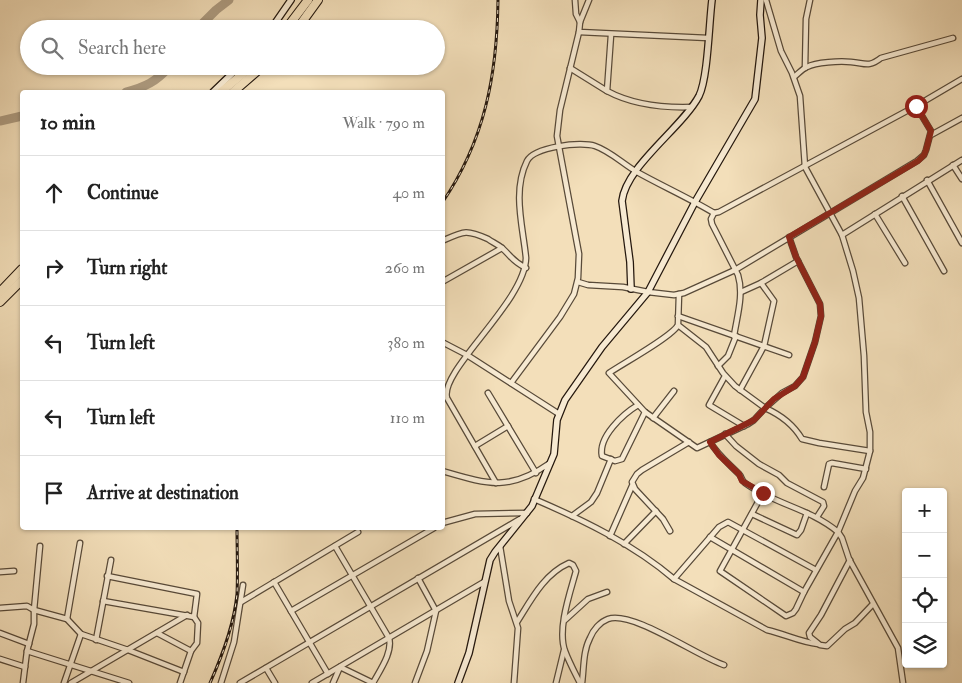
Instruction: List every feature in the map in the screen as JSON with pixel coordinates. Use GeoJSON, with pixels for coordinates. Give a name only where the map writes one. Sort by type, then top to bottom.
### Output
{"type":"FeatureCollection","features":[{"type":"Feature","properties":{"kind":"highway"},"geometry":{"type":"LineString","coordinates":[[293,20],[308,0]]}},
{"type":"Feature","properties":{"kind":"highway"},"geometry":{"type":"LineString","coordinates":[[304,20],[318,0]]}},
{"type":"Feature","properties":{"kind":"highway"},"geometry":{"type":"LineString","coordinates":[[224,90],[242,75]]}},
{"type":"Feature","properties":{"kind":"highway"},"geometry":{"type":"LineString","coordinates":[[235,90],[253,75]]}},
{"type":"Feature","properties":{"kind":"highway"},"geometry":{"type":"LineString","coordinates":[[0,292],[20,271]]}},
{"type":"Feature","properties":{"kind":"highway"},"geometry":{"type":"LineString","coordinates":[[0,302],[20,282]]}},
{"type":"Feature","properties":{"kind":"street"},"geometry":{"type":"LineString","coordinates":[[277,20],[291,0]]}},
{"type":"Feature","properties":{"kind":"street"},"geometry":{"type":"LineString","coordinates":[[575,0],[576,14],[580,22]]}},
{"type":"Feature","properties":{"kind":"street"},"geometry":{"type":"LineString","coordinates":[[510,383],[560,317],[574,294],[578,282],[579,254],[559,148],[558,123],[580,22],[589,0]]}},
{"type":"Feature","properties":{"kind":"street"},"geometry":{"type":"LineString","coordinates":[[631,289],[630,262],[622,201],[625,188],[636,171],[692,106],[700,94],[712,0]]}},
{"type":"Feature","properties":{"kind":"street"},"geometry":{"type":"LineString","coordinates":[[458,683],[469,653],[490,560],[526,514],[534,500],[554,454],[558,414],[565,400],[602,347],[648,292],[695,202],[756,99],[762,38],[761,0]]}},
{"type":"Feature","properties":{"kind":"street"},"geometry":{"type":"LineString","coordinates":[[763,493],[720,568],[720,572],[786,616],[793,613],[838,532],[866,469],[870,451],[870,432],[865,404],[864,356],[859,298],[853,271],[842,235],[805,167],[800,96],[782,51],[766,0]]}},
{"type":"Feature","properties":{"kind":"street"},"geometry":{"type":"LineString","coordinates":[[805,68],[806,19],[810,0]]}},
{"type":"Feature","properties":{"kind":"street"},"geometry":{"type":"LineString","coordinates":[[579,32],[611,35],[708,38]]}},
{"type":"Feature","properties":{"kind":"street"},"geometry":{"type":"LineString","coordinates":[[607,91],[611,35]]}},
{"type":"Feature","properties":{"kind":"street"},"geometry":{"type":"LineString","coordinates":[[794,77],[805,68],[817,64],[854,62],[866,65],[876,62],[881,58],[953,38]]}},
{"type":"Feature","properties":{"kind":"street"},"geometry":{"type":"LineString","coordinates":[[570,68],[627,101],[653,106],[692,106]]}},
{"type":"Feature","properties":{"kind":"street"},"geometry":{"type":"LineString","coordinates":[[215,90],[231,75]]}},
{"type":"Feature","properties":{"kind":"street"},"geometry":{"type":"LineString","coordinates":[[718,366],[728,356],[735,336],[741,283],[712,224],[711,219],[714,213],[730,207],[805,167],[962,79]]}},
{"type":"Feature","properties":{"kind":"street"},"geometry":{"type":"LineString","coordinates":[[578,282],[588,286],[611,286],[648,292],[679,294],[735,270],[918,161],[924,155],[931,131],[916,106]]}},
{"type":"Feature","properties":{"kind":"street"},"geometry":{"type":"LineString","coordinates":[[931,135],[962,118]]}},
{"type":"Feature","properties":{"kind":"street"},"geometry":{"type":"LineString","coordinates":[[445,388],[467,355],[508,303],[526,268],[519,199],[526,163],[534,153],[584,144],[593,145],[636,171],[714,213]]}},
{"type":"Feature","properties":{"kind":"street"},"geometry":{"type":"LineString","coordinates":[[842,235],[927,180],[962,160]]}},
{"type":"Feature","properties":{"kind":"street"},"geometry":{"type":"LineString","coordinates":[[954,165],[962,179]]}},
{"type":"Feature","properties":{"kind":"street"},"geometry":{"type":"LineString","coordinates":[[927,180],[962,243]]}},
{"type":"Feature","properties":{"kind":"street"},"geometry":{"type":"LineString","coordinates":[[902,196],[944,270]]}},
{"type":"Feature","properties":{"kind":"street"},"geometry":{"type":"LineString","coordinates":[[875,214],[905,263]]}},
{"type":"Feature","properties":{"kind":"street"},"geometry":{"type":"LineString","coordinates":[[445,240],[467,232],[474,232],[502,248],[517,264],[526,268]]}},
{"type":"Feature","properties":{"kind":"street"},"geometry":{"type":"LineString","coordinates":[[679,294],[678,325],[674,332],[609,373],[645,412],[697,448],[754,420],[782,393],[795,386],[803,377],[815,342],[821,316],[820,304],[798,261],[789,237]]}},
{"type":"Feature","properties":{"kind":"street"},"geometry":{"type":"LineString","coordinates":[[445,280],[502,248]]}},
{"type":"Feature","properties":{"kind":"street"},"geometry":{"type":"LineString","coordinates":[[740,292],[762,283],[798,261]]}},
{"type":"Feature","properties":{"kind":"street"},"geometry":{"type":"LineString","coordinates":[[740,390],[764,346],[774,301],[762,283]]}},
{"type":"Feature","properties":{"kind":"street"},"geometry":{"type":"LineString","coordinates":[[678,316],[789,355]]}},
{"type":"Feature","properties":{"kind":"street"},"geometry":{"type":"LineString","coordinates":[[678,325],[706,347],[725,376],[740,390],[765,408],[788,421],[798,430],[802,439],[870,451]]}},
{"type":"Feature","properties":{"kind":"street"},"geometry":{"type":"LineString","coordinates":[[445,344],[467,355],[558,414]]}},
{"type":"Feature","properties":{"kind":"street"},"geometry":{"type":"LineString","coordinates":[[725,376],[709,405],[744,426]]}},
{"type":"Feature","properties":{"kind":"street"},"geometry":{"type":"LineString","coordinates":[[653,418],[674,390]]}},
{"type":"Feature","properties":{"kind":"street"},"geometry":{"type":"LineString","coordinates":[[445,393],[496,483]]}},
{"type":"Feature","properties":{"kind":"street"},"geometry":{"type":"LineString","coordinates":[[488,393],[536,473]]}},
{"type":"Feature","properties":{"kind":"street"},"geometry":{"type":"LineString","coordinates":[[638,405],[626,412],[611,427],[601,454],[604,458],[615,461],[622,459],[645,412]]}},
{"type":"Feature","properties":{"kind":"street"},"geometry":{"type":"LineString","coordinates":[[474,446],[508,426]]}},
{"type":"Feature","properties":{"kind":"street"},"geometry":{"type":"LineString","coordinates":[[725,434],[736,446],[759,464],[779,475],[787,483],[823,502],[824,506],[817,518]]}},
{"type":"Feature","properties":{"kind":"street"},"geometry":{"type":"LineString","coordinates":[[610,536],[632,486],[633,479],[642,470],[689,442]]}},
{"type":"Feature","properties":{"kind":"street"},"geometry":{"type":"LineString","coordinates":[[710,442],[719,455],[739,474],[742,481],[763,493],[823,520],[838,532],[850,560],[898,648],[903,683]]}},
{"type":"Feature","properties":{"kind":"street"},"geometry":{"type":"LineString","coordinates":[[572,516],[591,502],[597,493],[611,459]]}},
{"type":"Feature","properties":{"kind":"street"},"geometry":{"type":"LineString","coordinates":[[445,471],[471,480],[496,483],[519,480],[536,473],[551,462]]}},
{"type":"Feature","properties":{"kind":"street"},"geometry":{"type":"LineString","coordinates":[[824,487],[829,464],[866,469]]}},
{"type":"Feature","properties":{"kind":"street"},"geometry":{"type":"LineString","coordinates":[[632,486],[663,519],[670,531]]}},
{"type":"Feature","properties":{"kind":"street"},"geometry":{"type":"LineString","coordinates":[[534,500],[572,516],[610,536],[661,568],[674,579],[767,630],[779,632],[806,643],[827,646],[845,629],[855,623],[873,604]]}},
{"type":"Feature","properties":{"kind":"street"},"geometry":{"type":"LineString","coordinates":[[624,544],[656,511]]}},
{"type":"Feature","properties":{"kind":"street"},"geometry":{"type":"LineString","coordinates":[[752,514],[797,535],[801,530],[807,513]]}},
{"type":"Feature","properties":{"kind":"street"},"geometry":{"type":"LineString","coordinates":[[445,522],[475,514],[526,514]]}},
{"type":"Feature","properties":{"kind":"street"},"geometry":{"type":"LineString","coordinates":[[240,683],[526,514]]}},
{"type":"Feature","properties":{"kind":"street"},"geometry":{"type":"LineString","coordinates":[[674,579],[710,537],[728,522],[816,570]]}},
{"type":"Feature","properties":{"kind":"street"},"geometry":{"type":"LineString","coordinates":[[291,611],[431,530]]}},
{"type":"Feature","properties":{"kind":"street"},"geometry":{"type":"LineString","coordinates":[[240,602],[358,532]]}},
{"type":"Feature","properties":{"kind":"street"},"geometry":{"type":"LineString","coordinates":[[710,537],[804,592]]}},
{"type":"Feature","properties":{"kind":"street"},"geometry":{"type":"LineString","coordinates":[[67,619],[80,543]]}},
{"type":"Feature","properties":{"kind":"street"},"geometry":{"type":"LineString","coordinates":[[23,683],[27,651],[34,624],[40,546]]}},
{"type":"Feature","properties":{"kind":"street"},"geometry":{"type":"LineString","coordinates":[[335,546],[389,638],[390,643],[388,653],[373,683],[340,667]]}},
{"type":"Feature","properties":{"kind":"street"},"geometry":{"type":"LineString","coordinates":[[500,546],[509,601],[517,622],[518,633],[514,683]]}},
{"type":"Feature","properties":{"kind":"street"},"geometry":{"type":"LineString","coordinates":[[96,640],[111,560]]}},
{"type":"Feature","properties":{"kind":"street"},"geometry":{"type":"LineString","coordinates":[[818,644],[813,640],[810,633],[850,560]]}},
{"type":"Feature","properties":{"kind":"street"},"geometry":{"type":"LineString","coordinates":[[517,622],[546,579],[561,566],[569,563],[573,565],[576,571],[564,621],[564,650],[556,683]]}},
{"type":"Feature","properties":{"kind":"street"},"geometry":{"type":"LineString","coordinates":[[0,572],[14,571]]}},
{"type":"Feature","properties":{"kind":"street"},"geometry":{"type":"LineString","coordinates":[[107,576],[197,594],[194,617]]}},
{"type":"Feature","properties":{"kind":"street"},"geometry":{"type":"LineString","coordinates":[[415,683],[427,651],[436,611],[418,578]]}},
{"type":"Feature","properties":{"kind":"street"},"geometry":{"type":"LineString","coordinates":[[274,582],[328,674]]}},
{"type":"Feature","properties":{"kind":"street"},"geometry":{"type":"LineString","coordinates":[[312,683],[484,582]]}},
{"type":"Feature","properties":{"kind":"street"},"geometry":{"type":"LineString","coordinates":[[221,683],[234,642],[243,585]]}},
{"type":"Feature","properties":{"kind":"street"},"geometry":{"type":"LineString","coordinates":[[564,621],[588,599],[607,592]]}},
{"type":"Feature","properties":{"kind":"street"},"geometry":{"type":"LineString","coordinates":[[103,601],[187,615],[198,620],[197,643],[191,651],[180,683]]}},
{"type":"Feature","properties":{"kind":"street"},"geometry":{"type":"LineString","coordinates":[[0,608],[27,606],[34,610],[67,619],[81,634],[184,672]]}},
{"type":"Feature","properties":{"kind":"street"},"geometry":{"type":"LineString","coordinates":[[71,683],[187,615]]}},
{"type":"Feature","properties":{"kind":"street"},"geometry":{"type":"LineString","coordinates":[[581,683],[586,647],[590,637],[599,624],[612,618],[636,622],[657,631],[710,660],[724,665]]}},
{"type":"Feature","properties":{"kind":"street"},"geometry":{"type":"LineString","coordinates":[[0,633],[29,644]]}},
{"type":"Feature","properties":{"kind":"street"},"geometry":{"type":"LineString","coordinates":[[157,633],[191,651]]}},
{"type":"Feature","properties":{"kind":"street"},"geometry":{"type":"LineString","coordinates":[[64,683],[81,634]]}},
{"type":"Feature","properties":{"kind":"street"},"geometry":{"type":"LineString","coordinates":[[564,650],[581,683]]}},
{"type":"Feature","properties":{"kind":"street"},"geometry":{"type":"LineString","coordinates":[[27,651],[129,683]]}},
{"type":"Feature","properties":{"kind":"street"},"geometry":{"type":"LineString","coordinates":[[0,659],[25,667]]}},
{"type":"Feature","properties":{"kind":"street"},"geometry":{"type":"LineString","coordinates":[[333,683],[340,667]]}},
{"type":"Feature","properties":{"kind":"street"},"geometry":{"type":"LineString","coordinates":[[266,668],[275,683]]}},
{"type":"Feature","properties":{"kind":"waterway"},"geometry":{"type":"LineString","coordinates":[[206,20],[229,0]]}},
{"type":"Feature","properties":{"kind":"waterway"},"geometry":{"type":"LineString","coordinates":[[132,90],[150,83],[161,75]]}},
{"type":"Feature","properties":{"kind":"waterway"},"geometry":{"type":"LineString","coordinates":[[0,121],[20,116]]}},
{"type":"Feature","properties":{"kind":"railway"},"geometry":{"type":"LineString","coordinates":[[445,198],[469,155],[486,106],[495,54],[498,0]]}},
{"type":"Feature","properties":{"kind":"railway"},"geometry":{"type":"LineString","coordinates":[[210,683],[227,639],[236,606],[237,530]]}},
{"type":"Feature","properties":{"kind":"route"},"geometry":{"type":"LineString","coordinates":[[763,493],[744,483],[739,474],[726,463],[710,442],[754,420],[774,399],[795,386],[803,377],[815,342],[821,316],[820,304],[796,257],[789,237],[918,161],[924,155],[931,131],[916,106]]}}]}
